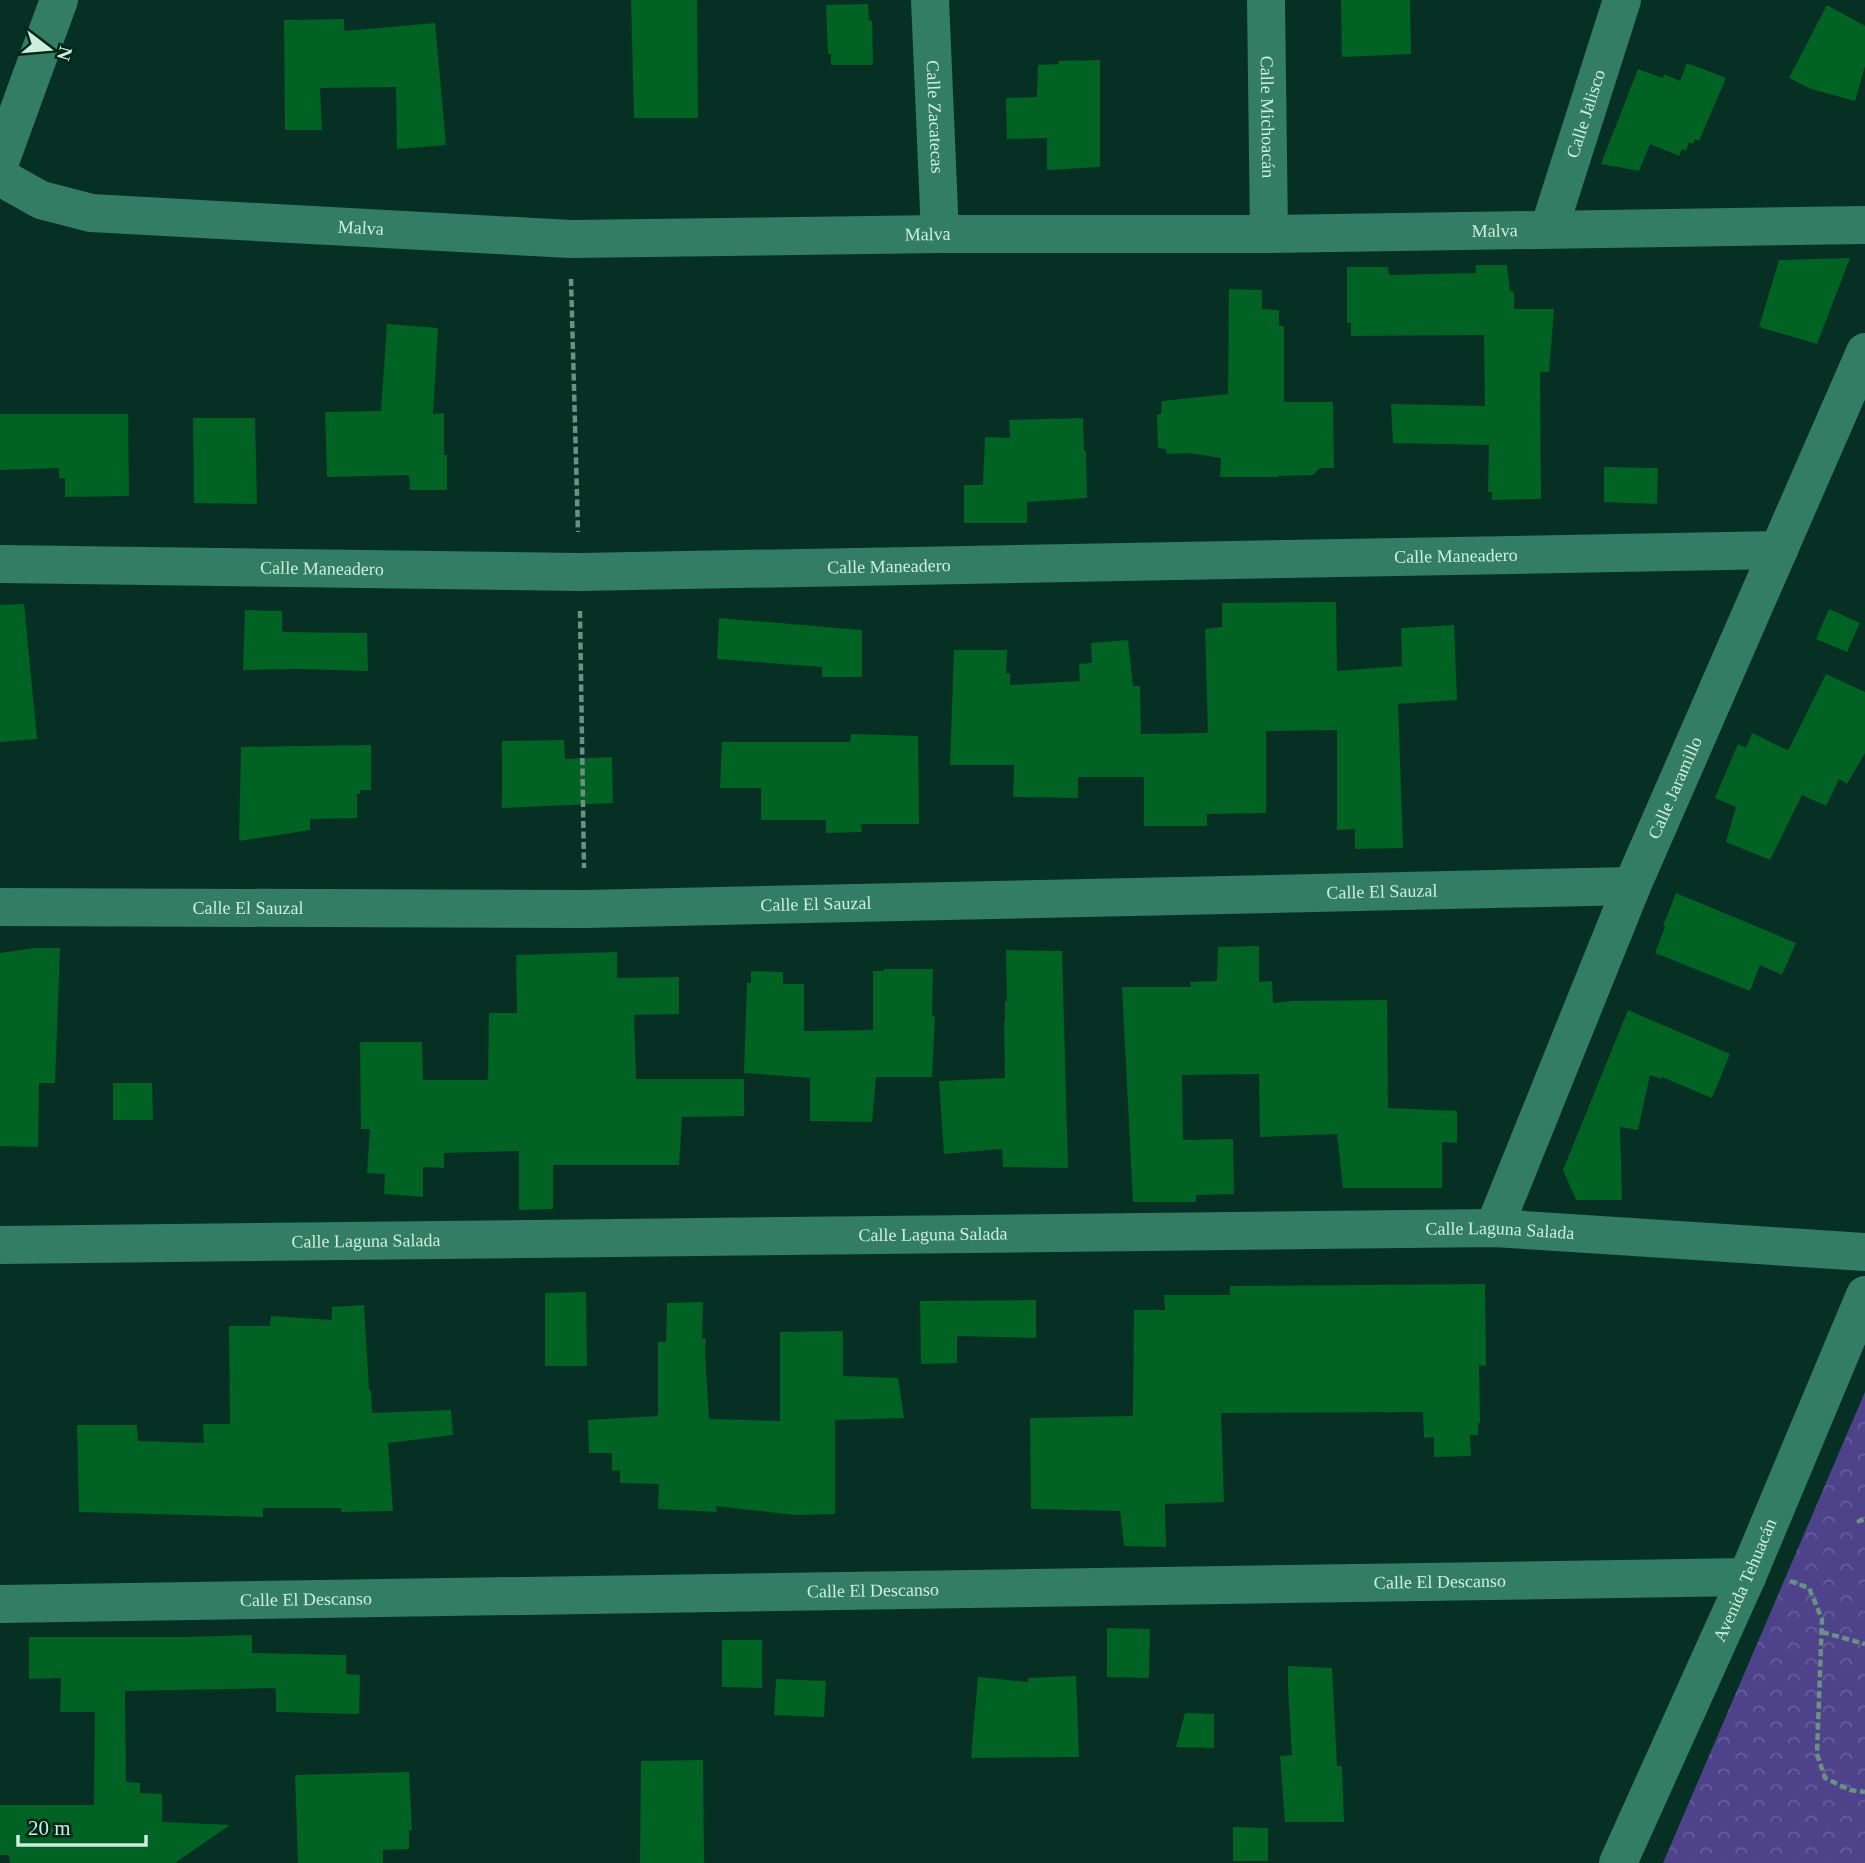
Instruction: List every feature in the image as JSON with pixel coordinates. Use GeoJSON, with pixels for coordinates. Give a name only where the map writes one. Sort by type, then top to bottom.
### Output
{"type":"FeatureCollection","features":[{"type":"Feature","properties":{"kind":"street"},"geometry":{"type":"LineString","coordinates":[[0,162],[59,0]]}},
{"type":"Feature","properties":{"kind":"street","name":"Calle Zacatecas"},"geometry":{"type":"LineString","coordinates":[[930,0],[940,234]]}},
{"type":"Feature","properties":{"kind":"street","name":"Calle Michoacán"},"geometry":{"type":"LineString","coordinates":[[1266,0],[1269,234]]}},
{"type":"Feature","properties":{"kind":"street","name":"Calle Jalisco"},"geometry":{"type":"LineString","coordinates":[[1549,229],[1622,0]]}},
{"type":"Feature","properties":{"kind":"street","name":"Malva"},"geometry":{"type":"LineString","coordinates":[[0,177],[41,200],[91,213],[570,239],[940,234],[1269,234],[1865,225]]}},
{"type":"Feature","properties":{"kind":"street","name":"Calle Jaramillo"},"geometry":{"type":"LineString","coordinates":[[1494,1228],[1632,886],[1865,352]]}},
{"type":"Feature","properties":{"kind":"street","name":"Calle Maneadero"},"geometry":{"type":"LineString","coordinates":[[0,564],[579,572],[1779,550]]}},
{"type":"Feature","properties":{"kind":"street","name":"Calle El Sauzal"},"geometry":{"type":"LineString","coordinates":[[0,907],[584,909],[1632,886]]}},
{"type":"Feature","properties":{"kind":"street","name":"Calle Laguna Salada"},"geometry":{"type":"LineString","coordinates":[[0,1245],[1494,1228],[1865,1252]]}},
{"type":"Feature","properties":{"kind":"street","name":"Avenida Tehuacán"},"geometry":{"type":"LineString","coordinates":[[1618,1863],[1747,1577],[1865,1295]]}},
{"type":"Feature","properties":{"kind":"street","name":"Calle El Descanso"},"geometry":{"type":"LineString","coordinates":[[0,1604],[1747,1577]]}},
{"type":"Feature","properties":{"kind":"path"},"geometry":{"type":"LineString","coordinates":[[570,239],[584,909]]}},
{"type":"Feature","properties":{"kind":"path"},"geometry":{"type":"LineString","coordinates":[[1857,1522],[1865,1519]]}},
{"type":"Feature","properties":{"kind":"path"},"geometry":{"type":"LineString","coordinates":[[1747,1577],[1785,1579],[1809,1588],[1822,1619],[1817,1754],[1825,1778],[1850,1790],[1865,1792]]}},
{"type":"Feature","properties":{"kind":"path"},"geometry":{"type":"LineString","coordinates":[[1822,1632],[1865,1644]]}},
{"type":"Feature","properties":{"kind":"green space"},"geometry":{"type":"Polygon","coordinates":[[[1865,1392],[1865,1863],[1663,1863],[1865,1392]]]}},
{"type":"Feature","properties":{"kind":"building"},"geometry":{"type":"Polygon","coordinates":[[[631,0],[697,0],[698,118],[634,118],[631,0]]]}},
{"type":"Feature","properties":{"kind":"building"},"geometry":{"type":"Polygon","coordinates":[[[1341,0],[1410,0],[1411,54],[1342,57],[1341,0]]]}},
{"type":"Feature","properties":{"kind":"building"},"geometry":{"type":"Polygon","coordinates":[[[868,4],[869,20],[872,21],[873,65],[831,65],[826,5],[868,4]]]}},
{"type":"Feature","properties":{"kind":"building"},"geometry":{"type":"Polygon","coordinates":[[[1827,5],[1865,26],[1865,66],[1855,101],[1811,89],[1789,78],[1827,5]]]}},
{"type":"Feature","properties":{"kind":"building"},"geometry":{"type":"Polygon","coordinates":[[[344,19],[344,31],[435,23],[446,145],[397,149],[396,87],[320,88],[322,130],[285,130],[284,20],[344,19]]]}},
{"type":"Feature","properties":{"kind":"building"},"geometry":{"type":"Polygon","coordinates":[[[1100,60],[1100,167],[1047,170],[1047,138],[1007,139],[1006,98],[1037,97],[1038,65],[1059,64],[1058,61],[1100,60]]]}},
{"type":"Feature","properties":{"kind":"building"},"geometry":{"type":"Polygon","coordinates":[[[1687,63],[1726,78],[1699,141],[1695,139],[1693,144],[1689,142],[1686,151],[1682,149],[1679,156],[1650,144],[1639,171],[1601,164],[1638,69],[1663,78],[1664,74],[1680,81],[1687,63]]]}},
{"type":"Feature","properties":{"kind":"building"},"geometry":{"type":"Polygon","coordinates":[[[1850,258],[1817,344],[1759,327],[1779,260],[1850,258]]]}},
{"type":"Feature","properties":{"kind":"building"},"geometry":{"type":"Polygon","coordinates":[[[1476,265],[1507,265],[1510,291],[1514,292],[1514,309],[1554,309],[1549,372],[1540,372],[1541,499],[1492,500],[1492,492],[1488,492],[1489,445],[1393,443],[1391,404],[1485,406],[1484,335],[1351,336],[1351,323],[1347,323],[1347,267],[1388,267],[1389,275],[1476,273],[1476,265]]]}},
{"type":"Feature","properties":{"kind":"building"},"geometry":{"type":"Polygon","coordinates":[[[1229,289],[1262,290],[1262,309],[1279,310],[1279,326],[1284,326],[1284,402],[1333,402],[1334,468],[1320,468],[1313,475],[1220,477],[1221,458],[1189,453],[1167,454],[1166,449],[1158,448],[1157,415],[1161,414],[1162,401],[1228,394],[1229,289]]]}},
{"type":"Feature","properties":{"kind":"building"},"geometry":{"type":"Polygon","coordinates":[[[387,324],[438,328],[433,414],[444,413],[447,490],[410,490],[409,475],[327,477],[325,412],[381,411],[387,324]]]}},
{"type":"Feature","properties":{"kind":"building"},"geometry":{"type":"Polygon","coordinates":[[[0,414],[128,414],[129,496],[65,497],[65,478],[59,478],[59,468],[0,470],[0,414]]]}},
{"type":"Feature","properties":{"kind":"building"},"geometry":{"type":"Polygon","coordinates":[[[193,418],[255,418],[257,504],[194,503],[193,418]]]}},
{"type":"Feature","properties":{"kind":"building"},"geometry":{"type":"Polygon","coordinates":[[[1083,418],[1087,498],[1027,502],[1027,523],[964,523],[964,485],[983,485],[985,437],[1010,438],[1009,420],[1083,418]]]}},
{"type":"Feature","properties":{"kind":"building"},"geometry":{"type":"Polygon","coordinates":[[[1604,467],[1658,468],[1657,504],[1604,502],[1604,467]]]}},
{"type":"Feature","properties":{"kind":"building"},"geometry":{"type":"Polygon","coordinates":[[[1336,602],[1337,671],[1402,666],[1401,628],[1454,625],[1457,700],[1398,704],[1403,848],[1355,849],[1355,829],[1337,830],[1337,730],[1266,731],[1266,813],[1207,814],[1207,826],[1144,826],[1144,777],[1078,777],[1078,798],[1013,797],[1014,765],[950,765],[954,650],[1007,650],[1006,673],[1010,673],[1010,685],[1080,681],[1079,664],[1092,663],[1091,643],[1128,640],[1133,686],[1140,686],[1141,734],[1208,733],[1205,629],[1222,627],[1222,603],[1336,602]]]}},
{"type":"Feature","properties":{"kind":"building"},"geometry":{"type":"Polygon","coordinates":[[[24,604],[37,739],[0,742],[0,605],[24,604]]]}},
{"type":"Feature","properties":{"kind":"building"},"geometry":{"type":"Polygon","coordinates":[[[1829,609],[1860,623],[1847,652],[1816,639],[1829,609]]]}},
{"type":"Feature","properties":{"kind":"building"},"geometry":{"type":"Polygon","coordinates":[[[245,610],[282,611],[282,632],[367,633],[368,671],[243,670],[245,610]]]}},
{"type":"Feature","properties":{"kind":"building"},"geometry":{"type":"Polygon","coordinates":[[[719,618],[862,630],[862,677],[822,677],[822,667],[717,659],[719,618]]]}},
{"type":"Feature","properties":{"kind":"building"},"geometry":{"type":"Polygon","coordinates":[[[1826,674],[1865,692],[1865,753],[1847,784],[1839,779],[1826,806],[1802,795],[1770,860],[1726,842],[1736,807],[1715,798],[1738,744],[1746,748],[1752,733],[1789,749],[1826,674]]]}},
{"type":"Feature","properties":{"kind":"building"},"geometry":{"type":"Polygon","coordinates":[[[851,734],[918,736],[919,824],[861,824],[862,832],[826,833],[826,820],[761,820],[761,788],[720,788],[722,742],[850,742],[851,734]]]}},
{"type":"Feature","properties":{"kind":"building"},"geometry":{"type":"Polygon","coordinates":[[[564,740],[565,759],[612,757],[613,803],[502,808],[502,741],[564,740]]]}},
{"type":"Feature","properties":{"kind":"building"},"geometry":{"type":"Polygon","coordinates":[[[371,745],[371,790],[360,790],[360,794],[357,794],[357,818],[310,819],[310,830],[239,841],[241,747],[371,745]]]}},
{"type":"Feature","properties":{"kind":"building"},"geometry":{"type":"Polygon","coordinates":[[[1676,893],[1796,943],[1782,975],[1760,965],[1750,991],[1655,953],[1676,893]]]}},
{"type":"Feature","properties":{"kind":"building"},"geometry":{"type":"Polygon","coordinates":[[[1259,946],[1259,982],[1272,981],[1273,1003],[1387,1000],[1388,1108],[1457,1111],[1457,1143],[1442,1142],[1442,1188],[1343,1188],[1337,1134],[1260,1137],[1259,1074],[1182,1075],[1183,1140],[1233,1139],[1234,1194],[1196,1195],[1196,1202],[1133,1202],[1122,987],[1191,987],[1190,982],[1217,981],[1218,947],[1259,946]]]}},
{"type":"Feature","properties":{"kind":"building"},"geometry":{"type":"Polygon","coordinates":[[[60,948],[55,1083],[39,1083],[38,1147],[0,1146],[0,953],[60,948]]]}},
{"type":"Feature","properties":{"kind":"building"},"geometry":{"type":"Polygon","coordinates":[[[1006,950],[1062,951],[1068,1168],[1003,1167],[1002,1149],[944,1154],[939,1081],[1005,1078],[1006,950]]]}},
{"type":"Feature","properties":{"kind":"building"},"geometry":{"type":"Polygon","coordinates":[[[617,952],[617,978],[679,977],[679,1014],[634,1015],[636,1079],[744,1079],[744,1116],[682,1117],[679,1165],[553,1165],[553,1209],[519,1210],[519,1151],[444,1153],[444,1168],[423,1167],[423,1197],[384,1194],[385,1174],[367,1173],[370,1129],[361,1129],[360,1042],[422,1042],[423,1080],[488,1080],[489,1013],[517,1013],[516,955],[617,952]]]}},
{"type":"Feature","properties":{"kind":"building"},"geometry":{"type":"Polygon","coordinates":[[[933,969],[932,1016],[935,1017],[932,1077],[876,1077],[872,1122],[810,1121],[810,1078],[744,1073],[747,983],[751,983],[751,971],[783,972],[783,984],[804,984],[804,1031],[873,1030],[873,971],[933,969]]]}},
{"type":"Feature","properties":{"kind":"building"},"geometry":{"type":"Polygon","coordinates":[[[1628,1010],[1730,1054],[1712,1098],[1662,1077],[1661,1079],[1650,1075],[1638,1130],[1620,1127],[1622,1200],[1576,1200],[1563,1170],[1628,1010]]]}},
{"type":"Feature","properties":{"kind":"building"},"geometry":{"type":"Polygon","coordinates":[[[113,1083],[152,1083],[153,1120],[113,1120],[113,1083]]]}},
{"type":"Feature","properties":{"kind":"building"},"geometry":{"type":"Polygon","coordinates":[[[1485,1284],[1486,1366],[1479,1365],[1480,1423],[1478,1435],[1470,1435],[1471,1456],[1434,1457],[1434,1437],[1424,1438],[1423,1412],[1221,1413],[1224,1502],[1165,1504],[1166,1547],[1124,1546],[1120,1511],[1031,1509],[1030,1418],[1133,1416],[1134,1310],[1165,1310],[1164,1295],[1230,1295],[1230,1286],[1485,1284]]]}},
{"type":"Feature","properties":{"kind":"building"},"geometry":{"type":"Polygon","coordinates":[[[586,1292],[587,1366],[545,1366],[545,1293],[586,1292]]]}},
{"type":"Feature","properties":{"kind":"building"},"geometry":{"type":"Polygon","coordinates":[[[1036,1300],[1036,1338],[957,1336],[957,1363],[921,1364],[920,1301],[1036,1300]]]}},
{"type":"Feature","properties":{"kind":"building"},"geometry":{"type":"Polygon","coordinates":[[[703,1302],[702,1338],[706,1339],[709,1419],[780,1421],[780,1332],[843,1331],[843,1376],[898,1378],[904,1418],[835,1420],[835,1514],[795,1515],[716,1506],[717,1512],[658,1509],[659,1484],[620,1483],[620,1470],[612,1471],[612,1453],[589,1453],[588,1420],[658,1416],[658,1342],[666,1342],[667,1303],[703,1302]]]}},
{"type":"Feature","properties":{"kind":"building"},"geometry":{"type":"Polygon","coordinates":[[[364,1305],[372,1413],[451,1410],[453,1435],[388,1443],[393,1511],[341,1512],[341,1508],[263,1508],[263,1517],[79,1512],[77,1425],[137,1425],[138,1441],[204,1443],[203,1424],[230,1424],[229,1326],[270,1326],[271,1316],[332,1320],[332,1307],[364,1305]]]}},
{"type":"Feature","properties":{"kind":"building"},"geometry":{"type":"Polygon","coordinates":[[[1107,1628],[1150,1629],[1149,1678],[1107,1677],[1107,1628]]]}},
{"type":"Feature","properties":{"kind":"building"},"geometry":{"type":"Polygon","coordinates":[[[252,1635],[252,1653],[346,1655],[346,1674],[360,1675],[359,1714],[276,1712],[276,1688],[125,1691],[126,1782],[140,1783],[140,1793],[162,1794],[162,1822],[230,1825],[175,1863],[10,1863],[9,1855],[0,1855],[0,1805],[94,1805],[95,1712],[60,1712],[61,1678],[29,1679],[29,1637],[252,1635]]]}},
{"type":"Feature","properties":{"kind":"building"},"geometry":{"type":"Polygon","coordinates":[[[722,1640],[762,1640],[762,1688],[722,1687],[722,1640]]]}},
{"type":"Feature","properties":{"kind":"building"},"geometry":{"type":"Polygon","coordinates":[[[1288,1666],[1332,1668],[1337,1766],[1342,1766],[1344,1822],[1285,1822],[1280,1756],[1292,1755],[1288,1666]]]}},
{"type":"Feature","properties":{"kind":"building"},"geometry":{"type":"Polygon","coordinates":[[[1076,1676],[1079,1757],[971,1758],[978,1677],[1028,1682],[1028,1678],[1076,1676]]]}},
{"type":"Feature","properties":{"kind":"building"},"geometry":{"type":"Polygon","coordinates":[[[776,1679],[826,1681],[824,1717],[774,1715],[776,1679]]]}},
{"type":"Feature","properties":{"kind":"building"},"geometry":{"type":"Polygon","coordinates":[[[1185,1713],[1214,1714],[1214,1748],[1176,1747],[1185,1713]]]}},
{"type":"Feature","properties":{"kind":"building"},"geometry":{"type":"Polygon","coordinates":[[[703,1760],[704,1863],[640,1863],[641,1761],[703,1760]]]}},
{"type":"Feature","properties":{"kind":"building"},"geometry":{"type":"Polygon","coordinates":[[[409,1772],[412,1830],[409,1830],[409,1849],[383,1850],[383,1863],[298,1863],[295,1775],[409,1772]]]}},
{"type":"Feature","properties":{"kind":"building"},"geometry":{"type":"Polygon","coordinates":[[[1233,1827],[1268,1828],[1268,1861],[1233,1861],[1233,1827]]]}}]}
